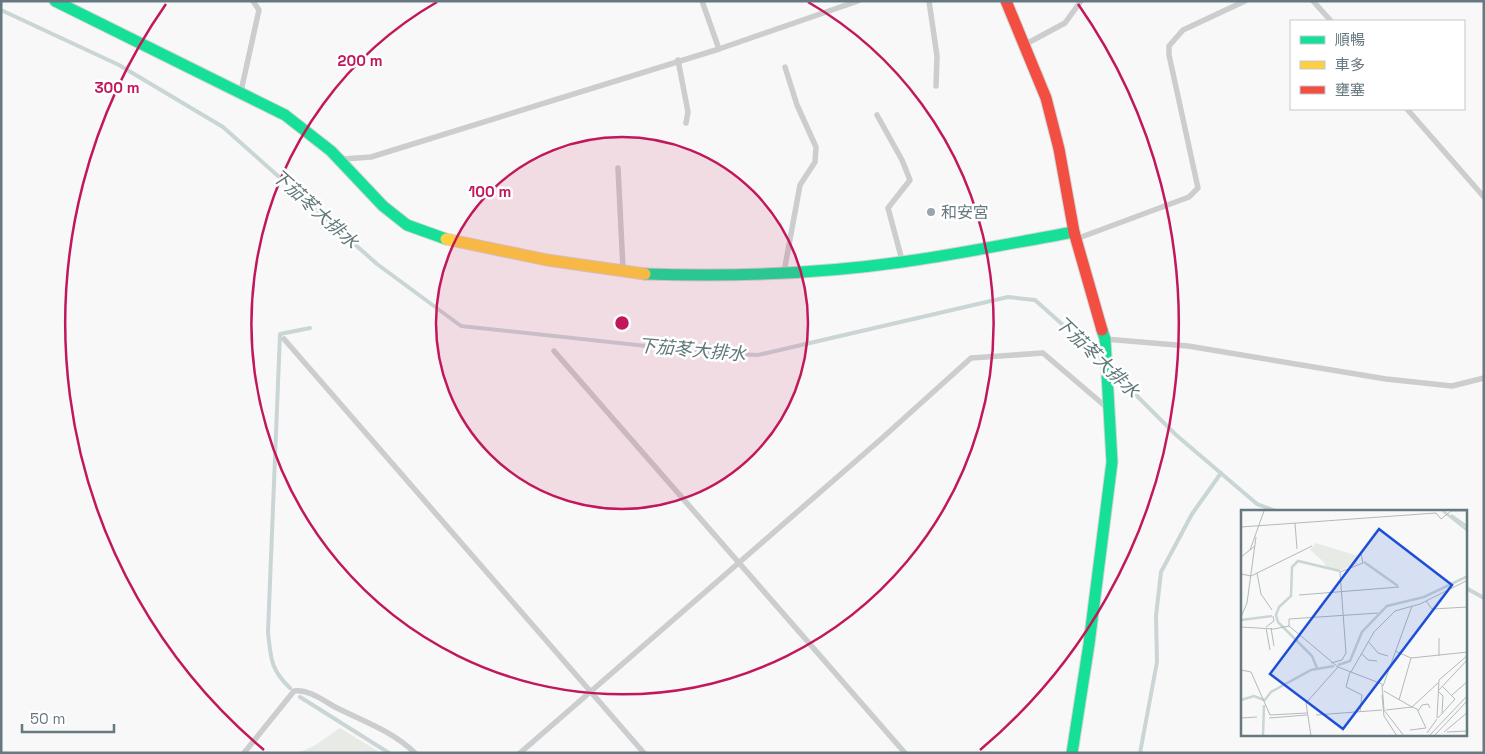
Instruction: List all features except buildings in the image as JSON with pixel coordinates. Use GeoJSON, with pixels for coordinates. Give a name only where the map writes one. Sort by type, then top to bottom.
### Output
{"type":"FeatureCollection","features":[{"type":"Feature","properties":{"kind":"street"},"geometry":{"type":"LineString","coordinates":[[55,1],[285,115],[338,159],[383,206],[407,225],[458,243],[547,260],[623,271],[698,276],[784,274],[902,262],[1075,236]]}},
{"type":"Feature","properties":{"kind":"street"},"geometry":{"type":"LineString","coordinates":[[1006,1],[1046,98],[1059,149],[1075,236],[1105,339],[1111,410],[1112,462],[1089,644],[1072,753]]}},
{"type":"Feature","properties":{"kind":"lane"},"geometry":{"type":"LineString","coordinates":[[240,93],[259,10],[253,1]]}},
{"type":"Feature","properties":{"kind":"lane"},"geometry":{"type":"LineString","coordinates":[[702,1],[719,49]]}},
{"type":"Feature","properties":{"kind":"lane"},"geometry":{"type":"LineString","coordinates":[[338,159],[372,157],[678,60],[719,49],[858,1]]}},
{"type":"Feature","properties":{"kind":"lane"},"geometry":{"type":"LineString","coordinates":[[929,1],[937,56],[936,86]]}},
{"type":"Feature","properties":{"kind":"lane"},"geometry":{"type":"LineString","coordinates":[[1024,45],[1065,23],[1081,1]]}},
{"type":"Feature","properties":{"kind":"lane"},"geometry":{"type":"LineString","coordinates":[[1075,236],[1189,197],[1198,188],[1169,55],[1169,46],[1183,30],[1245,1]]}},
{"type":"Feature","properties":{"kind":"lane"},"geometry":{"type":"LineString","coordinates":[[1313,1],[1330,20]]}},
{"type":"Feature","properties":{"kind":"lane"},"geometry":{"type":"LineString","coordinates":[[678,60],[688,112],[686,123]]}},
{"type":"Feature","properties":{"kind":"lane"},"geometry":{"type":"LineString","coordinates":[[784,274],[800,184],[815,162],[816,147],[797,105],[785,67]]}},
{"type":"Feature","properties":{"kind":"lane"},"geometry":{"type":"LineString","coordinates":[[1408,110],[1484,197]]}},
{"type":"Feature","properties":{"kind":"lane"},"geometry":{"type":"LineString","coordinates":[[877,115],[902,160],[910,180],[888,208],[902,262]]}},
{"type":"Feature","properties":{"kind":"lane"},"geometry":{"type":"LineString","coordinates":[[618,168],[623,271]]}},
{"type":"Feature","properties":{"kind":"lane"},"geometry":{"type":"LineString","coordinates":[[284,339],[644,753]]}},
{"type":"Feature","properties":{"kind":"lane"},"geometry":{"type":"LineString","coordinates":[[1105,339],[1188,346],[1386,379],[1452,386],[1484,378]]}},
{"type":"Feature","properties":{"kind":"lane"},"geometry":{"type":"LineString","coordinates":[[554,351],[905,753]]}},
{"type":"Feature","properties":{"kind":"lane"},"geometry":{"type":"LineString","coordinates":[[520,753],[971,358],[1042,353],[1111,410]]}},
{"type":"Feature","properties":{"kind":"lane"},"geometry":{"type":"LineString","coordinates":[[244,753],[294,691],[303,690],[341,710],[373,723],[406,744],[416,753]]}},
{"type":"Feature","properties":{"kind":"shaded area"},"geometry":{"type":"Polygon","coordinates":[[[340,728],[381,753],[298,753],[314,746],[340,728]]]}},
{"type":"Feature","properties":{"kind":"waterway","name":"下茄苳大排水"},"geometry":{"type":"LineString","coordinates":[[1,10],[119,65],[223,127],[377,264],[461,326],[711,353],[758,355],[1008,297],[1035,300],[1101,359]]}},
{"type":"Feature","properties":{"kind":"waterway"},"geometry":{"type":"LineString","coordinates":[[290,688],[275,669],[271,656],[268,632],[280,334],[310,328]]}},
{"type":"Feature","properties":{"kind":"waterway","name":"下茄苳大排水"},"geometry":{"type":"LineString","coordinates":[[1112,371],[1175,434],[1257,504],[1273,510]]}},
{"type":"Feature","properties":{"kind":"waterway"},"geometry":{"type":"LineString","coordinates":[[1140,753],[1157,662],[1156,616],[1161,572],[1192,514],[1221,473]]}},
{"type":"Feature","properties":{"kind":"waterway","name":"下茄苳大排水"},"geometry":{"type":"LineString","coordinates":[[1468,589],[1484,598]]}},
{"type":"Feature","properties":{"kind":"waterway"},"geometry":{"type":"LineString","coordinates":[[300,697],[389,753]]}},
{"type":"Feature","properties":{"kind":"traffic: fast"},"geometry":{"type":"LineString","coordinates":[[55,1],[285,115],[331,151],[383,206],[407,225],[446,239]]}},
{"type":"Feature","properties":{"kind":"traffic: fast"},"geometry":{"type":"LineString","coordinates":[[645,274],[742,275],[870,266],[967,252],[1074,232]]}},
{"type":"Feature","properties":{"kind":"traffic: fast"},"geometry":{"type":"LineString","coordinates":[[1072,753],[1089,644],[1112,462],[1105,339],[1102,330]]}},
{"type":"Feature","properties":{"kind":"traffic: slow"},"geometry":{"type":"LineString","coordinates":[[446,239],[547,260],[645,274]]}},
{"type":"Feature","properties":{"kind":"traffic: jam"},"geometry":{"type":"LineString","coordinates":[[1006,1],[1046,98],[1059,149],[1074,232],[1102,330]]}},
{"type":"Feature","properties":{"kind":"place","name":"和安宮"},"geometry":{"type":"Point","coordinates":[931,212]}}]}
